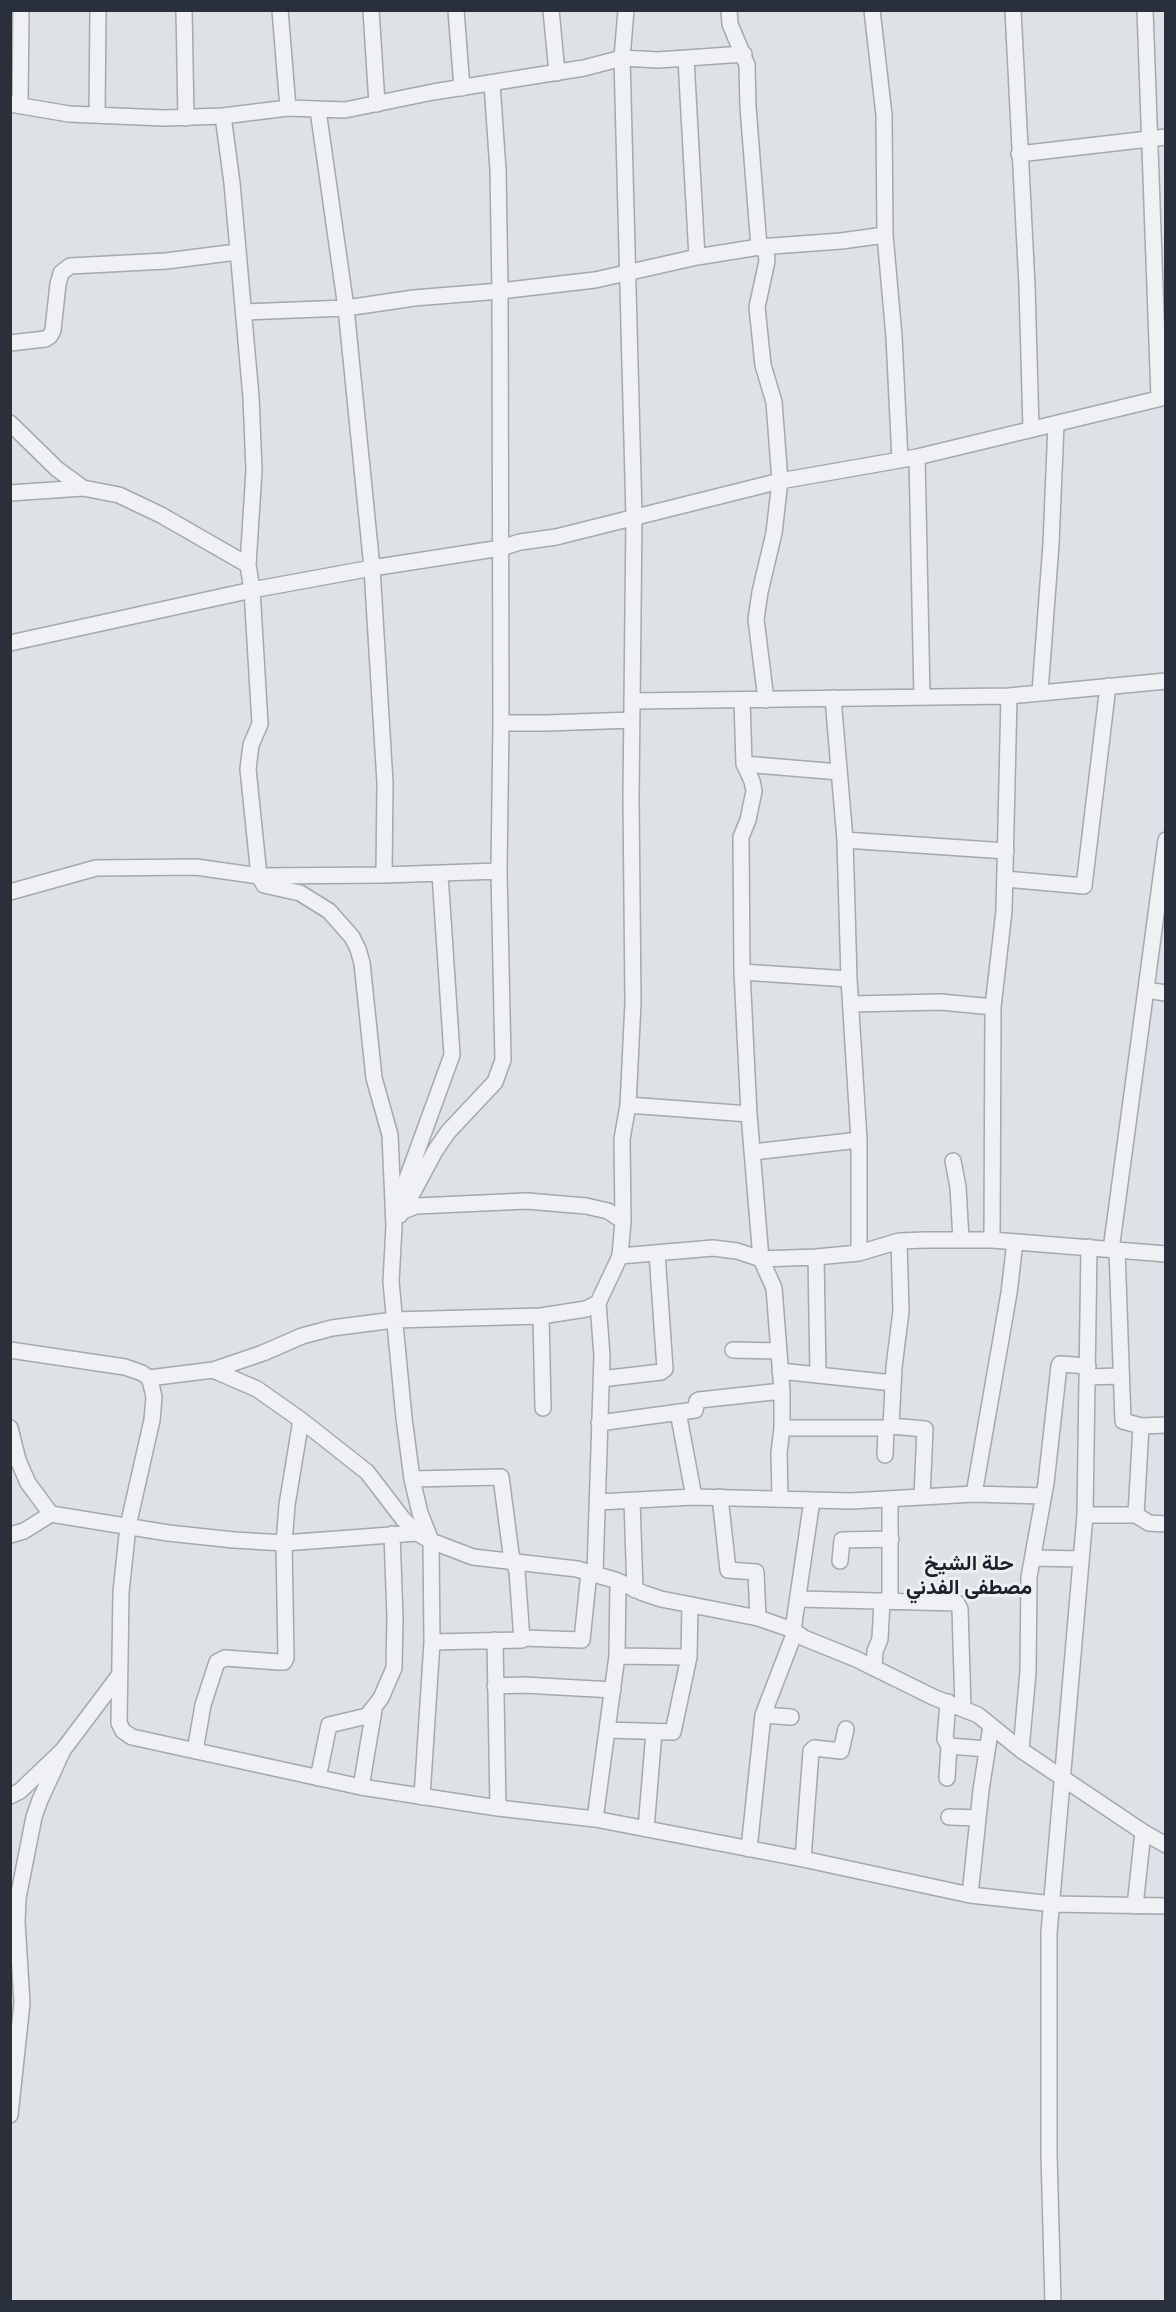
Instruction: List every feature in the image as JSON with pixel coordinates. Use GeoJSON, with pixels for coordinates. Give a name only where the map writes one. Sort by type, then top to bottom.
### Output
{"type":"FeatureCollection","features":[{"type":"Feature","properties":{"kind":"street"},"geometry":{"type":"LineString","coordinates":[[21,10],[15,105],[69,114],[186,118],[288,108],[345,110],[557,73],[622,58],[686,58],[716,54],[744,54]]}},
{"type":"Feature","properties":{"kind":"street"},"geometry":{"type":"LineString","coordinates":[[97,115],[98,10]]}},
{"type":"Feature","properties":{"kind":"street"},"geometry":{"type":"LineString","coordinates":[[184,10],[186,118]]}},
{"type":"Feature","properties":{"kind":"street"},"geometry":{"type":"LineString","coordinates":[[279,10],[288,108]]}},
{"type":"Feature","properties":{"kind":"street"},"geometry":{"type":"LineString","coordinates":[[371,10],[377,104]]}},
{"type":"Feature","properties":{"kind":"street"},"geometry":{"type":"LineString","coordinates":[[456,10],[462,88]]}},
{"type":"Feature","properties":{"kind":"street"},"geometry":{"type":"LineString","coordinates":[[551,10],[557,73]]}},
{"type":"Feature","properties":{"kind":"street"},"geometry":{"type":"LineString","coordinates":[[432,1642],[520,1641],[523,1638],[582,1640],[592,1572],[598,1502],[602,1356],[598,1303],[620,1256],[623,1221],[622,1139],[628,1105],[633,1004],[634,517],[622,58],[626,10]]}},
{"type":"Feature","properties":{"kind":"street"},"geometry":{"type":"LineString","coordinates":[[729,10],[734,33],[747,65],[759,247],[766,252],[767,261],[757,307],[763,365],[774,402],[780,482],[774,533],[756,619],[766,700]]}},
{"type":"Feature","properties":{"kind":"street"},"geometry":{"type":"LineString","coordinates":[[872,10],[884,115],[885,235],[894,337],[900,460]]}},
{"type":"Feature","properties":{"kind":"street"},"geometry":{"type":"LineString","coordinates":[[1013,10],[1027,286],[1031,429]]}},
{"type":"Feature","properties":{"kind":"street"},"geometry":{"type":"LineString","coordinates":[[10,643],[252,590],[566,535],[780,482],[917,457],[1162,398],[1145,10]]}},
{"type":"Feature","properties":{"kind":"street"},"geometry":{"type":"LineString","coordinates":[[686,58],[697,257]]}},
{"type":"Feature","properties":{"kind":"street"},"geometry":{"type":"LineString","coordinates":[[399,1214],[448,1132],[495,1082],[503,1060],[499,871],[500,291],[498,170],[492,84]]}},
{"type":"Feature","properties":{"kind":"street"},"geometry":{"type":"LineString","coordinates":[[318,110],[346,308],[372,568],[385,783],[384,875]]}},
{"type":"Feature","properties":{"kind":"street"},"geometry":{"type":"LineString","coordinates":[[223,116],[232,183],[251,397],[254,470],[248,564],[252,590],[260,724],[251,745],[248,769],[259,876],[264,885],[300,893],[329,911],[341,923],[358,949],[362,963],[374,1078],[390,1135],[399,1214]]}},
{"type":"Feature","properties":{"kind":"street"},"geometry":{"type":"LineString","coordinates":[[1019,154],[1166,137]]}},
{"type":"Feature","properties":{"kind":"street"},"geometry":{"type":"LineString","coordinates":[[244,312],[346,308],[414,298],[595,280],[697,257],[759,247],[841,241],[885,235]]}},
{"type":"Feature","properties":{"kind":"street"},"geometry":{"type":"LineString","coordinates":[[10,343],[45,339],[50,336],[53,330],[61,273],[70,266],[166,261],[237,252]]}},
{"type":"Feature","properties":{"kind":"street"},"geometry":{"type":"LineString","coordinates":[[10,423],[57,469],[83,488]]}},
{"type":"Feature","properties":{"kind":"street"},"geometry":{"type":"LineString","coordinates":[[1040,692],[1051,544],[1056,424]]}},
{"type":"Feature","properties":{"kind":"street"},"geometry":{"type":"LineString","coordinates":[[917,457],[922,697]]}},
{"type":"Feature","properties":{"kind":"street"},"geometry":{"type":"LineString","coordinates":[[10,493],[83,488],[119,495],[161,514],[248,564]]}},
{"type":"Feature","properties":{"kind":"street"},"geometry":{"type":"LineString","coordinates":[[632,701],[1009,696],[1166,681]]}},
{"type":"Feature","properties":{"kind":"street"},"geometry":{"type":"LineString","coordinates":[[1005,879],[1082,887],[1085,885],[1108,686]]}},
{"type":"Feature","properties":{"kind":"street"},"geometry":{"type":"LineString","coordinates":[[992,1240],[993,1007],[1004,911],[1009,696]]}},
{"type":"Feature","properties":{"kind":"street"},"geometry":{"type":"LineString","coordinates":[[833,699],[844,840],[849,979],[859,1140],[859,1253]]}},
{"type":"Feature","properties":{"kind":"street"},"geometry":{"type":"LineString","coordinates":[[742,700],[744,764],[754,791],[751,810],[741,837],[742,972],[749,1114],[761,1259],[774,1288],[782,1391],[779,1453],[780,1499]]}},
{"type":"Feature","properties":{"kind":"street"},"geometry":{"type":"LineString","coordinates":[[501,723],[632,720]]}},
{"type":"Feature","properties":{"kind":"street"},"geometry":{"type":"LineString","coordinates":[[744,764],[839,772]]}},
{"type":"Feature","properties":{"kind":"street"},"geometry":{"type":"LineString","coordinates":[[844,840],[1006,851]]}},
{"type":"Feature","properties":{"kind":"street"},"geometry":{"type":"LineString","coordinates":[[1166,840],[1114,1250],[1123,1423],[1141,1426],[1166,1425]]}},
{"type":"Feature","properties":{"kind":"street"},"geometry":{"type":"LineString","coordinates":[[10,892],[96,868],[196,867],[259,876],[499,871]]}},
{"type":"Feature","properties":{"kind":"street"},"geometry":{"type":"LineString","coordinates":[[422,1797],[432,1642],[431,1541],[420,1513],[412,1479],[394,1320],[391,1271],[405,1184],[452,1055],[440,874]]}},
{"type":"Feature","properties":{"kind":"street"},"geometry":{"type":"LineString","coordinates":[[742,972],[849,979]]}},
{"type":"Feature","properties":{"kind":"street"},"geometry":{"type":"LineString","coordinates":[[1146,990],[1166,993]]}},
{"type":"Feature","properties":{"kind":"street"},"geometry":{"type":"LineString","coordinates":[[851,1004],[942,1002],[993,1007]]}},
{"type":"Feature","properties":{"kind":"street"},"geometry":{"type":"LineString","coordinates":[[628,1105],[749,1114]]}},
{"type":"Feature","properties":{"kind":"street"},"geometry":{"type":"LineString","coordinates":[[753,1152],[859,1140]]}},
{"type":"Feature","properties":{"kind":"street"},"geometry":{"type":"LineString","coordinates":[[953,1161],[958,1187],[961,1240]]}},
{"type":"Feature","properties":{"kind":"street"},"geometry":{"type":"LineString","coordinates":[[399,1214],[416,1206],[527,1201],[586,1206],[608,1211],[623,1221]]}},
{"type":"Feature","properties":{"kind":"street"},"geometry":{"type":"LineString","coordinates":[[620,1256],[713,1248],[737,1251],[761,1259],[816,1257],[859,1253],[899,1241],[961,1240],[992,1240],[1166,1254]]}},
{"type":"Feature","properties":{"kind":"street"},"geometry":{"type":"LineString","coordinates":[[885,1455],[901,1311],[899,1241]]}},
{"type":"Feature","properties":{"kind":"street"},"geometry":{"type":"LineString","coordinates":[[974,1494],[1010,1293],[1015,1242]]}},
{"type":"Feature","properties":{"kind":"street"},"geometry":{"type":"LineString","coordinates":[[1053,2301],[1048,2017],[1049,1933],[1085,1515],[1089,1247]]}},
{"type":"Feature","properties":{"kind":"street"},"geometry":{"type":"LineString","coordinates":[[601,1379],[665,1369],[657,1253]]}},
{"type":"Feature","properties":{"kind":"street"},"geometry":{"type":"LineString","coordinates":[[816,1257],[818,1374]]}},
{"type":"Feature","properties":{"kind":"street"},"geometry":{"type":"LineString","coordinates":[[149,1378],[213,1370],[263,1353],[302,1336],[332,1328],[394,1320],[541,1316],[572,1313],[598,1303]]}},
{"type":"Feature","properties":{"kind":"street"},"geometry":{"type":"LineString","coordinates":[[541,1316],[543,1408]]}},
{"type":"Feature","properties":{"kind":"street"},"geometry":{"type":"LineString","coordinates":[[10,1366],[12,1350],[125,1367],[142,1372],[149,1378],[154,1397],[152,1420],[128,1526],[124,1554],[118,1677],[119,1723],[123,1731],[141,1740],[361,1788],[498,1808],[595,1819],[803,1859],[970,1895],[1053,1904],[1166,1906]]}},
{"type":"Feature","properties":{"kind":"street"},"geometry":{"type":"LineString","coordinates":[[733,1350],[778,1351]]}},
{"type":"Feature","properties":{"kind":"street"},"geometry":{"type":"LineString","coordinates":[[1021,1750],[1028,1672],[1029,1577],[1043,1496],[1059,1366],[1060,1364],[1120,1376]]}},
{"type":"Feature","properties":{"kind":"street"},"geometry":{"type":"LineString","coordinates":[[213,1370],[256,1389],[301,1420],[367,1472],[403,1519],[417,1533],[431,1541],[472,1557],[592,1572],[661,1599],[758,1618],[794,1631],[804,1638],[874,1668],[933,1697],[978,1715],[1021,1750],[1063,1779],[1143,1832],[1165,1842]]}},
{"type":"Feature","properties":{"kind":"street"},"geometry":{"type":"LineString","coordinates":[[780,1371],[893,1383]]}},
{"type":"Feature","properties":{"kind":"street"},"geometry":{"type":"LineString","coordinates":[[599,1423],[695,1410],[696,1401],[699,1400],[782,1391]]}},
{"type":"Feature","properties":{"kind":"street"},"geometry":{"type":"LineString","coordinates":[[678,1412],[694,1497]]}},
{"type":"Feature","properties":{"kind":"street"},"geometry":{"type":"LineString","coordinates":[[195,1751],[204,1705],[217,1662],[225,1658],[279,1662],[285,1660],[284,1543],[287,1505],[301,1420]]}},
{"type":"Feature","properties":{"kind":"street"},"geometry":{"type":"LineString","coordinates":[[1136,1515],[1141,1426]]}},
{"type":"Feature","properties":{"kind":"street"},"geometry":{"type":"LineString","coordinates":[[10,1428],[18,1460],[28,1483],[51,1514]]}},
{"type":"Feature","properties":{"kind":"street"},"geometry":{"type":"LineString","coordinates":[[782,1428],[925,1429],[922,1497]]}},
{"type":"Feature","properties":{"kind":"street"},"geometry":{"type":"LineString","coordinates":[[412,1479],[501,1477],[523,1638]]}},
{"type":"Feature","properties":{"kind":"street"},"geometry":{"type":"LineString","coordinates":[[10,1478],[28,1483]]}},
{"type":"Feature","properties":{"kind":"street"},"geometry":{"type":"LineString","coordinates":[[598,1502],[694,1497],[812,1500],[890,1499],[974,1494],[1043,1496]]}},
{"type":"Feature","properties":{"kind":"street"},"geometry":{"type":"LineString","coordinates":[[720,1497],[728,1569],[756,1572],[758,1618]]}},
{"type":"Feature","properties":{"kind":"street"},"geometry":{"type":"LineString","coordinates":[[874,1668],[875,1652],[880,1639],[886,1601],[891,1539],[890,1499]]}},
{"type":"Feature","properties":{"kind":"street"},"geometry":{"type":"LineString","coordinates":[[749,1849],[763,1715],[794,1631],[812,1500]]}},
{"type":"Feature","properties":{"kind":"street"},"geometry":{"type":"LineString","coordinates":[[632,1501],[635,1590]]}},
{"type":"Feature","properties":{"kind":"street"},"geometry":{"type":"LineString","coordinates":[[10,1535],[24,1531],[51,1514],[208,1538],[284,1543],[417,1533]]}},
{"type":"Feature","properties":{"kind":"street"},"geometry":{"type":"LineString","coordinates":[[1085,1515],[1136,1515],[1149,1523],[1166,1524]]}},
{"type":"Feature","properties":{"kind":"street"},"geometry":{"type":"LineString","coordinates":[[361,1788],[374,1710],[394,1665],[392,1534]]}},
{"type":"Feature","properties":{"kind":"street"},"geometry":{"type":"LineString","coordinates":[[840,1561],[842,1540],[891,1539]]}},
{"type":"Feature","properties":{"kind":"street"},"geometry":{"type":"LineString","coordinates":[[1033,1558],[1081,1560]]}},
{"type":"Feature","properties":{"kind":"street"},"geometry":{"type":"LineString","coordinates":[[595,1819],[613,1690],[618,1581]]}},
{"type":"Feature","properties":{"kind":"street"},"geometry":{"type":"LineString","coordinates":[[798,1599],[954,1601],[959,1604],[963,1708]]}},
{"type":"Feature","properties":{"kind":"street"},"geometry":{"type":"LineString","coordinates":[[607,1730],[673,1732],[689,1657],[690,1605]]}},
{"type":"Feature","properties":{"kind":"street"},"geometry":{"type":"LineString","coordinates":[[495,1640],[498,1808]]}},
{"type":"Feature","properties":{"kind":"street"},"geometry":{"type":"LineString","coordinates":[[616,1656],[689,1657]]}},
{"type":"Feature","properties":{"kind":"street"},"geometry":{"type":"LineString","coordinates":[[10,1796],[20,1791],[63,1750],[118,1677]]}},
{"type":"Feature","properties":{"kind":"street"},"geometry":{"type":"LineString","coordinates":[[495,1686],[525,1685],[613,1690]]}},
{"type":"Feature","properties":{"kind":"street"},"geometry":{"type":"LineString","coordinates":[[947,1778],[949,1746],[945,1739],[948,1702]]}},
{"type":"Feature","properties":{"kind":"street"},"geometry":{"type":"LineString","coordinates":[[318,1778],[330,1725],[334,1722],[362,1718],[374,1710]]}},
{"type":"Feature","properties":{"kind":"street"},"geometry":{"type":"LineString","coordinates":[[763,1715],[790,1717]]}},
{"type":"Feature","properties":{"kind":"street"},"geometry":{"type":"LineString","coordinates":[[970,1895],[991,1726]]}},
{"type":"Feature","properties":{"kind":"street"},"geometry":{"type":"LineString","coordinates":[[803,1859],[810,1751],[814,1748],[841,1751],[846,1729]]}},
{"type":"Feature","properties":{"kind":"street"},"geometry":{"type":"LineString","coordinates":[[646,1829],[654,1732]]}},
{"type":"Feature","properties":{"kind":"street"},"geometry":{"type":"LineString","coordinates":[[949,1746],[987,1749]]}},
{"type":"Feature","properties":{"kind":"street"},"geometry":{"type":"LineString","coordinates":[[10,2115],[22,2004],[18,1898],[34,1817],[63,1750]]}},
{"type":"Feature","properties":{"kind":"street"},"geometry":{"type":"LineString","coordinates":[[949,1817],[978,1818]]}},
{"type":"Feature","properties":{"kind":"street"},"geometry":{"type":"LineString","coordinates":[[1135,1906],[1143,1832]]}},
{"type":"Feature","properties":{"kind":"district","name":"حلة الشيخ مصطفى الفدني"},"geometry":{"type":"Point","coordinates":[969,1577]}}]}
